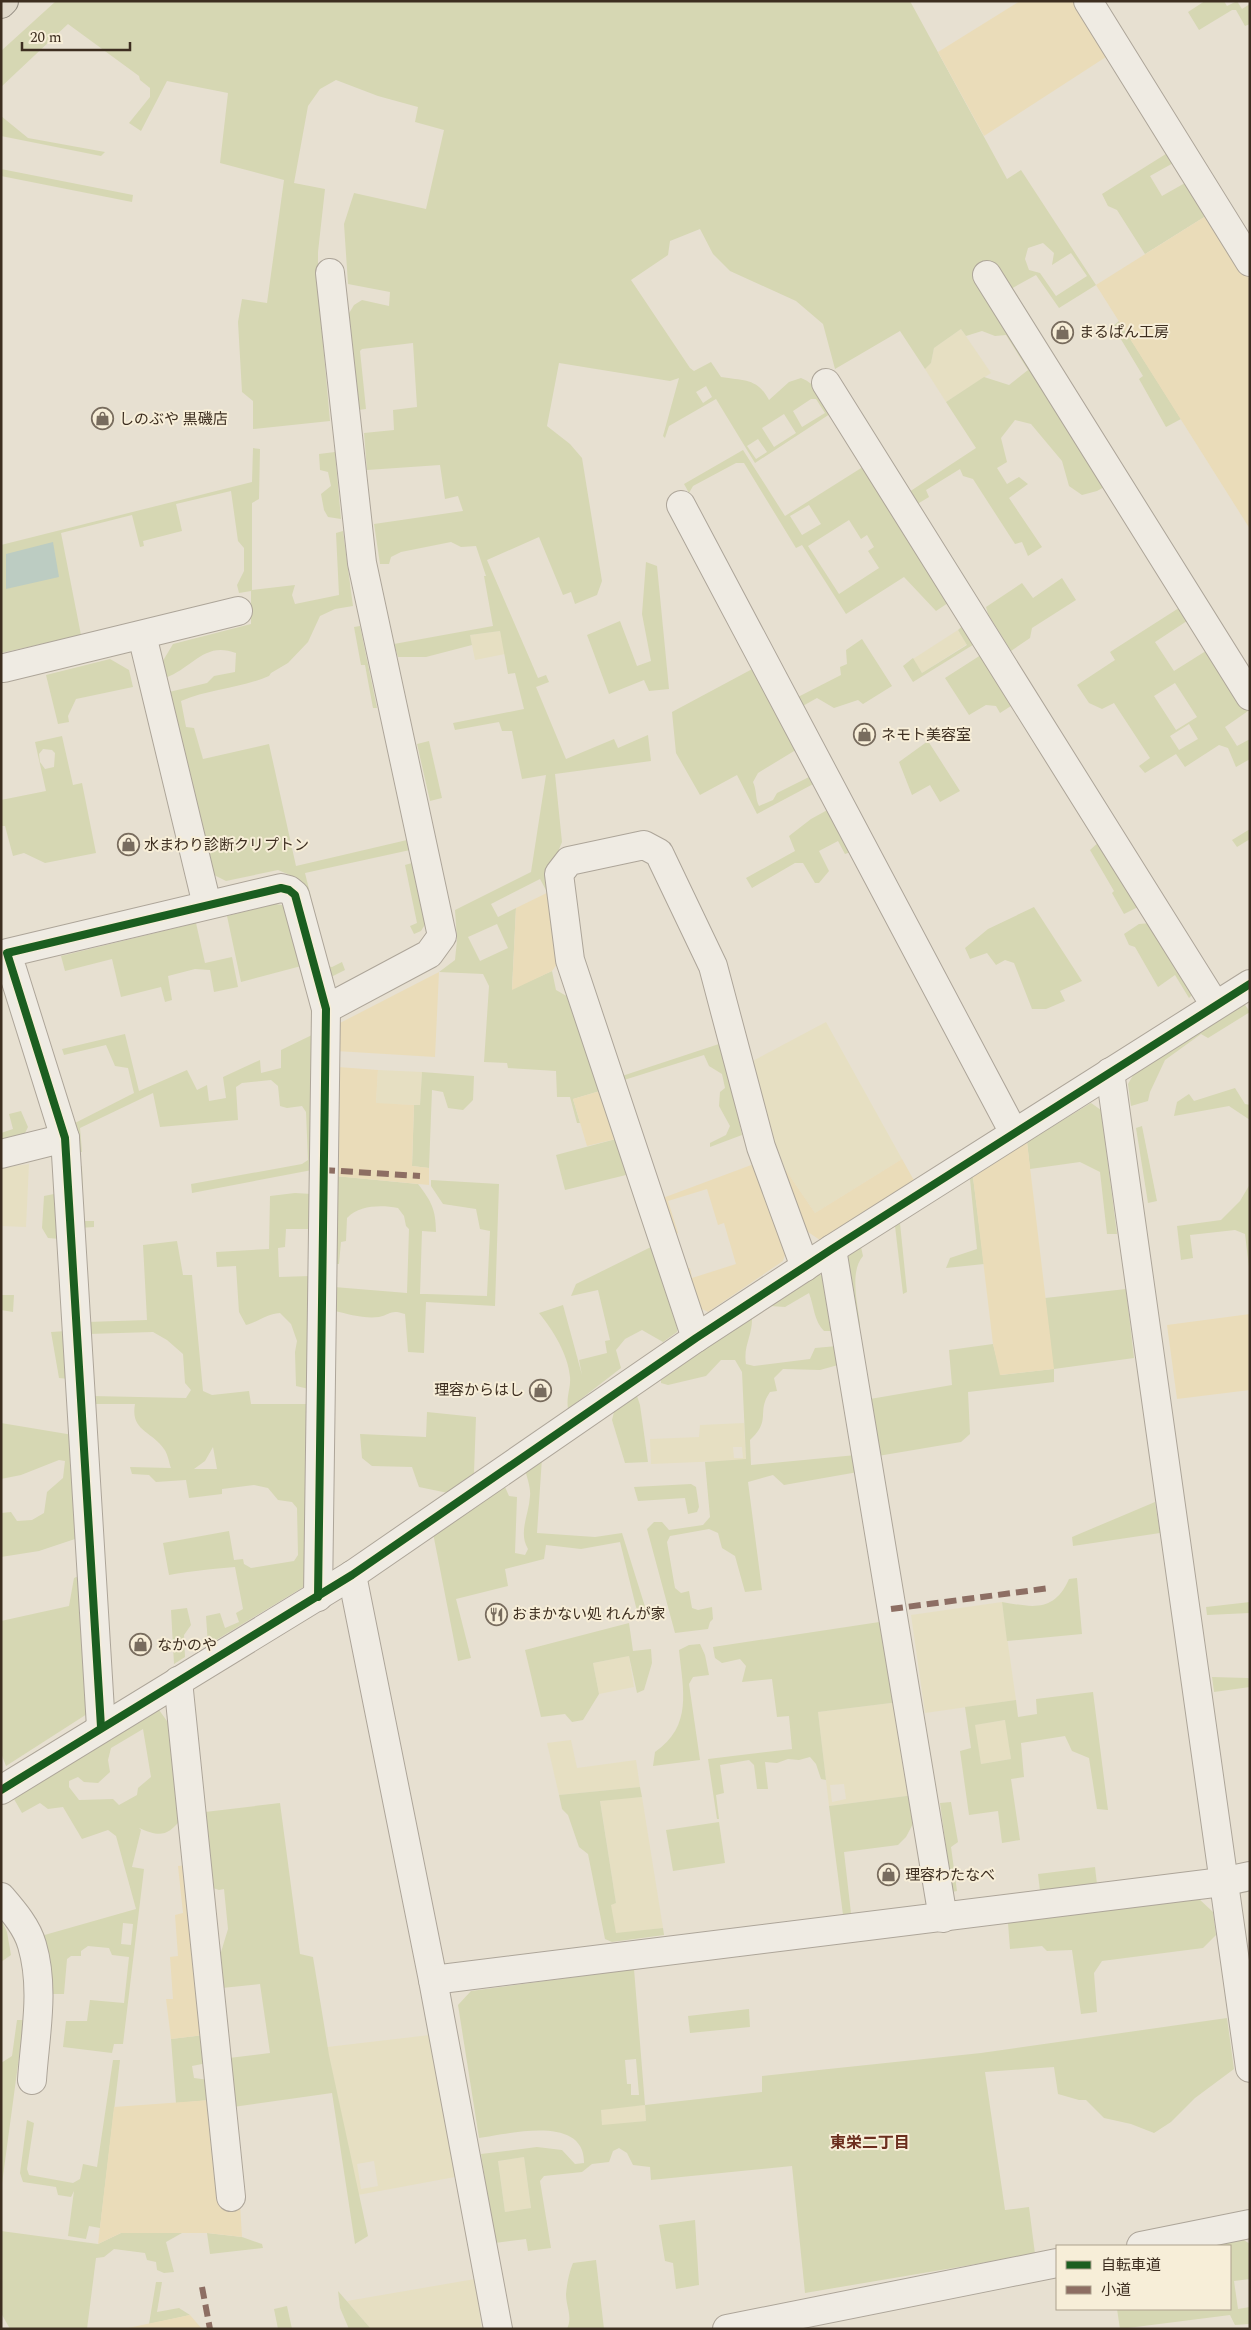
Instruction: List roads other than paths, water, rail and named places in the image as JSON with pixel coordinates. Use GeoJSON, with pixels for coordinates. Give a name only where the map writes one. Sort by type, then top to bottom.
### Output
{"type":"FeatureCollection","features":[{"type":"Feature","properties":{"kind":"highway"},"geometry":{"type":"LineString","coordinates":[[1,4],[4,1]]}},
{"type":"Feature","properties":{"kind":"street"},"geometry":{"type":"LineString","coordinates":[[1088,1],[1250,262]]}},
{"type":"Feature","properties":{"kind":"street"},"geometry":{"type":"LineString","coordinates":[[326,1009],[429,954],[442,936],[362,563],[330,273]]}},
{"type":"Feature","properties":{"kind":"street"},"geometry":{"type":"LineString","coordinates":[[987,275],[1250,696]]}},
{"type":"Feature","properties":{"kind":"street"},"geometry":{"type":"LineString","coordinates":[[826,383],[1216,1005]]}},
{"type":"Feature","properties":{"kind":"street"},"geometry":{"type":"LineString","coordinates":[[681,505],[1014,1133]]}},
{"type":"Feature","properties":{"kind":"street"},"geometry":{"type":"LineString","coordinates":[[4,668],[238,611]]}},
{"type":"Feature","properties":{"kind":"street"},"geometry":{"type":"LineString","coordinates":[[142,634],[207,905]]}},
{"type":"Feature","properties":{"kind":"street"},"geometry":{"type":"LineString","coordinates":[[696,1338],[570,960],[560,874],[569,861],[644,844],[658,853],[713,966],[761,1147],[805,1267]]}},
{"type":"Feature","properties":{"kind":"street"},"geometry":{"type":"LineString","coordinates":[[101,1727],[66,1138],[4,954],[281,888],[289,890],[295,895],[326,1009],[318,1597]]}},
{"type":"Feature","properties":{"kind":"street"},"geometry":{"type":"LineString","coordinates":[[1,1790],[101,1727],[318,1597],[696,1338],[832,1249],[1250,984]]}},
{"type":"Feature","properties":{"kind":"street"},"geometry":{"type":"LineString","coordinates":[[1110,1072],[1222,1882],[1250,2068]]}},
{"type":"Feature","properties":{"kind":"street"},"geometry":{"type":"LineString","coordinates":[[1,1154],[66,1138]]}},
{"type":"Feature","properties":{"kind":"street"},"geometry":{"type":"LineString","coordinates":[[832,1249],[943,1918]]}},
{"type":"Feature","properties":{"kind":"street"},"geometry":{"type":"LineString","coordinates":[[352,1575],[433,1980],[498,2329]]}},
{"type":"Feature","properties":{"kind":"street"},"geometry":{"type":"LineString","coordinates":[[178,1681],[231,2197]]}},
{"type":"Feature","properties":{"kind":"street"},"geometry":{"type":"LineString","coordinates":[[433,1980],[943,1918],[1222,1882],[1250,1876]]}},
{"type":"Feature","properties":{"kind":"street"},"geometry":{"type":"LineString","coordinates":[[1,1897],[18,1916],[32,1944],[40,1984],[32,2080]]}},
{"type":"Feature","properties":{"kind":"street"},"geometry":{"type":"LineString","coordinates":[[1145,2245],[1250,2224]]}},
{"type":"Feature","properties":{"kind":"street"},"geometry":{"type":"LineString","coordinates":[[727,2329],[1056,2263]]}},
{"type":"Feature","properties":{"kind":"place","name":"まるぱん工房"},"geometry":{"type":"Point","coordinates":[1063,332]}},
{"type":"Feature","properties":{"kind":"place","name":"しのぶや 黒磯店"},"geometry":{"type":"Point","coordinates":[103,419]}},
{"type":"Feature","properties":{"kind":"place","name":"ネモト美容室"},"geometry":{"type":"Point","coordinates":[865,735]}},
{"type":"Feature","properties":{"kind":"place","name":"水まわり診断クリプトン"},"geometry":{"type":"Point","coordinates":[128,845]}},
{"type":"Feature","properties":{"kind":"place","name":"理容からはし"},"geometry":{"type":"Point","coordinates":[540,1390]}},
{"type":"Feature","properties":{"kind":"place","name":"おまかない処 れんが家"},"geometry":{"type":"Point","coordinates":[496,1614]}},
{"type":"Feature","properties":{"kind":"place","name":"なかのや"},"geometry":{"type":"Point","coordinates":[141,1645]}},
{"type":"Feature","properties":{"kind":"place","name":"理容わたなべ"},"geometry":{"type":"Point","coordinates":[889,1875]}},
{"type":"Feature","properties":{"kind":"district","name":"東栄二丁目"},"geometry":{"type":"Point","coordinates":[870,2142]}}]}
